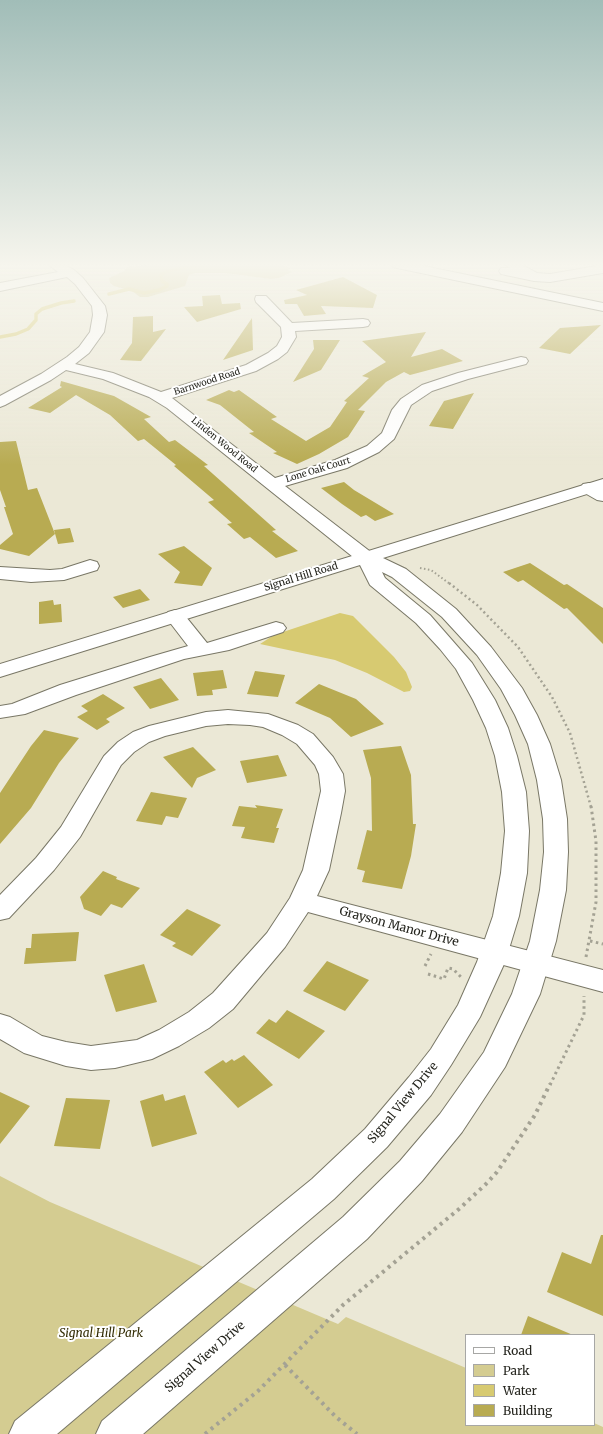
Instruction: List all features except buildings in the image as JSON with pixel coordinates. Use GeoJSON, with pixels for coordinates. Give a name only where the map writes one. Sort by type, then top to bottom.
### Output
{"type":"FeatureCollection","features":[{"type":"Feature","properties":{"kind":"street"},"geometry":{"type":"LineString","coordinates":[[0,402],[65,366],[84,350],[97,331]]}},
{"type":"Feature","properties":{"kind":"street","name":"Barnwood Road"},"geometry":{"type":"LineString","coordinates":[[160,398],[251,368],[282,349],[288,342],[288,331]]}},
{"type":"Feature","properties":{"kind":"street","name":"Lone Oak Court"},"geometry":{"type":"LineString","coordinates":[[272,484],[340,464],[373,449],[388,436],[394,426],[400,410],[406,402],[427,388],[463,376],[521,361]]}},
{"type":"Feature","properties":{"kind":"street","name":"Linden Wood Road"},"geometry":{"type":"LineString","coordinates":[[65,366],[108,376],[130,384],[160,398],[195,421],[365,557]]}},
{"type":"Feature","properties":{"kind":"street","name":"Signal Hill Road"},"geometry":{"type":"LineString","coordinates":[[0,670],[365,557],[598,490]]}},
{"type":"Feature","properties":{"kind":"street","name":"Signal View Drive"},"geometry":{"type":"LineString","coordinates":[[28,1434],[324,1189],[376,1138],[420,1086],[441,1057],[470,1008],[495,952],[506,916],[512,880],[517,832],[514,792],[506,756],[497,728],[464,667],[447,644],[423,619],[377,581],[365,557]]}},
{"type":"Feature","properties":{"kind":"street","name":"Signal View Drive"},"geometry":{"type":"LineString","coordinates":[[115,1434],[354,1228],[412,1171],[451,1123],[494,1060],[526,994],[537,963],[553,890],[556,852],[555,819],[549,780],[539,744],[511,688],[484,651],[469,634],[439,604],[399,573],[365,557]]}},
{"type":"Feature","properties":{"kind":"street"},"geometry":{"type":"LineString","coordinates":[[0,573],[50,576],[64,574],[90,566]]}},
{"type":"Feature","properties":{"kind":"street"},"geometry":{"type":"LineString","coordinates":[[175,616],[202,650]]}},
{"type":"Feature","properties":{"kind":"street"},"geometry":{"type":"LineString","coordinates":[[2,712],[17,709],[68,690],[157,661],[222,646],[276,628]]}},
{"type":"Feature","properties":{"kind":"street"},"geometry":{"type":"LineString","coordinates":[[0,911],[45,864],[71,831],[92,792],[112,761],[126,747],[141,737],[157,731],[206,719],[228,717],[250,718],[268,722],[290,730],[306,739],[325,762],[331,774],[333,791],[316,870],[302,901],[276,940],[223,1001],[199,1020],[169,1038],[142,1051],[115,1056],[91,1058],[66,1054],[34,1045],[0,1026]]}},
{"type":"Feature","properties":{"kind":"street","name":"Grayson Manor Drive"},"geometry":{"type":"LineString","coordinates":[[302,901],[603,981]]}},
{"type":"Feature","properties":{"kind":"path"},"geometry":{"type":"LineString","coordinates":[[590,941],[603,944]]}},
{"type":"Feature","properties":{"kind":"path"},"geometry":{"type":"LineString","coordinates":[[428,974],[444,979],[448,968],[453,969],[461,977],[463,986],[478,990]]}},
{"type":"Feature","properties":{"kind":"path"},"geometry":{"type":"LineString","coordinates":[[285,1365],[336,1416],[357,1434]]}},
{"type":"Feature","properties":{"kind":"green space","name":"Signal Hill Park"},"geometry":{"type":"Polygon","coordinates":[[[0,1176],[50,1202],[338,1324],[346,1317],[465,1368],[465,1426],[595,1426],[595,1423],[603,1427],[603,1434],[0,1434],[0,1176]]]}},
{"type":"Feature","properties":{"kind":"water"},"geometry":{"type":"Polygon","coordinates":[[[340,613],[353,616],[394,657],[406,672],[412,687],[410,691],[404,692],[367,673],[335,660],[260,644],[274,635],[340,613]]]}},
{"type":"Feature","properties":{"kind":"waterway"},"geometry":{"type":"LineString","coordinates":[[0,337],[23,331]]}}]}
